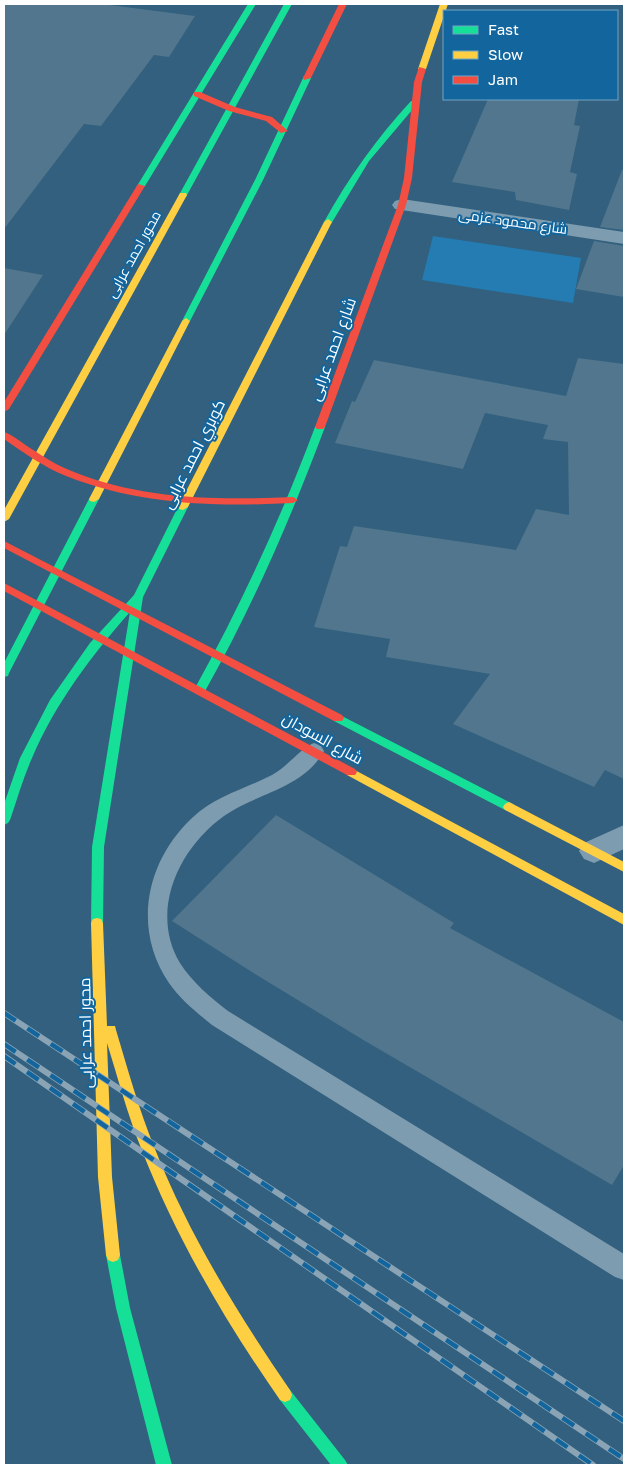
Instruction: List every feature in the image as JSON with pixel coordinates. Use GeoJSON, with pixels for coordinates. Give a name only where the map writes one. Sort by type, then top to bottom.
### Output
{"type":"FeatureCollection","features":[{"type":"Feature","properties":{"kind":"main road"},"geometry":{"type":"LineString","coordinates":[[4,409],[252,4]]}},
{"type":"Feature","properties":{"kind":"main road","name":"محور احمد عرابى"},"geometry":{"type":"LineString","coordinates":[[4,519],[288,4]]}},
{"type":"Feature","properties":{"kind":"main road"},"geometry":{"type":"LineString","coordinates":[[4,673],[259,180],[342,4]]}},
{"type":"Feature","properties":{"kind":"main road","name":"شارع احمد عرابى"},"geometry":{"type":"LineString","coordinates":[[200,690],[219,656],[293,500],[402,205],[413,138],[414,103],[418,82],[444,4]]}},
{"type":"Feature","properties":{"kind":"main road"},"geometry":{"type":"LineString","coordinates":[[197,94],[232,109],[269,119],[284,130]]}},
{"type":"Feature","properties":{"kind":"main road","name":"كوبري احمد عرابى"},"geometry":{"type":"LineString","coordinates":[[4,820],[23,766],[42,724],[81,661],[99,638],[138,597],[344,190],[368,153],[414,103]]}},
{"type":"Feature","properties":{"kind":"main road"},"geometry":{"type":"LineString","coordinates":[[4,435],[22,449],[58,469],[99,484],[145,496],[243,504],[293,500]]}},
{"type":"Feature","properties":{"kind":"main road","name":"شارع السودان"},"geometry":{"type":"LineString","coordinates":[[4,544],[624,867]]}},
{"type":"Feature","properties":{"kind":"main road","name":"شارع السودان"},"geometry":{"type":"LineString","coordinates":[[4,588],[314,751],[624,920]]}},
{"type":"Feature","properties":{"kind":"main road","name":"محور احمد عرابى"},"geometry":{"type":"LineString","coordinates":[[138,597],[98,847],[96,896],[101,1000],[105,1168],[111,1241],[123,1308],[164,1465]]}},
{"type":"Feature","properties":{"kind":"main road"},"geometry":{"type":"LineString","coordinates":[[101,1000],[140,1128],[180,1220],[240,1326],[282,1392],[340,1465]]}},
{"type":"Feature","properties":{"kind":"street","name":"شارع محمود عزمى"},"geometry":{"type":"LineString","coordinates":[[402,205],[624,238]]}},
{"type":"Feature","properties":{"kind":"street"},"geometry":{"type":"LineString","coordinates":[[594,850],[624,836]]}},
{"type":"Feature","properties":{"kind":"lane"},"geometry":{"type":"LineString","coordinates":[[314,751],[293,772],[280,781],[240,797],[217,810],[197,826],[180,844],[168,865],[160,888],[157,911],[159,936],[171,966],[180,981],[197,1001],[220,1018],[624,1268]]}},
{"type":"Feature","properties":{"kind":"shaded area"},"geometry":{"type":"Polygon","coordinates":[[[433,236],[581,258],[573,303],[422,280],[433,236]]]}},
{"type":"Feature","properties":{"kind":"building"},"geometry":{"type":"Polygon","coordinates":[[[4,4],[102,4],[195,16],[169,57],[154,55],[101,126],[84,124],[4,229],[4,4]]]}},
{"type":"Feature","properties":{"kind":"building"},"geometry":{"type":"Polygon","coordinates":[[[488,100],[579,100],[574,125],[580,126],[570,172],[577,174],[569,210],[516,200],[515,192],[452,182],[488,100]]]}},
{"type":"Feature","properties":{"kind":"building"},"geometry":{"type":"Polygon","coordinates":[[[622,170],[624,170],[624,230],[600,227],[622,170]]]}},
{"type":"Feature","properties":{"kind":"building"},"geometry":{"type":"Polygon","coordinates":[[[594,241],[624,246],[624,297],[576,289],[594,241]]]}},
{"type":"Feature","properties":{"kind":"building"},"geometry":{"type":"Polygon","coordinates":[[[4,268],[43,275],[4,335],[4,268]]]}},
{"type":"Feature","properties":{"kind":"building"},"geometry":{"type":"Polygon","coordinates":[[[578,358],[624,364],[624,779],[605,770],[594,787],[453,724],[490,674],[386,657],[390,639],[314,627],[340,546],[347,547],[354,526],[516,550],[536,509],[569,515],[568,442],[543,439],[548,425],[485,413],[463,469],[335,443],[352,401],[355,402],[374,360],[566,396],[578,358]]]}},
{"type":"Feature","properties":{"kind":"building"},"geometry":{"type":"Polygon","coordinates":[[[276,815],[454,923],[450,928],[624,1022],[624,1165],[612,1185],[365,1041],[172,921],[276,815]]]}},
{"type":"Feature","properties":{"kind":"railway"},"geometry":{"type":"LineString","coordinates":[[4,1013],[624,1421]]}},
{"type":"Feature","properties":{"kind":"railway"},"geometry":{"type":"LineString","coordinates":[[4,1044],[624,1459]]}},
{"type":"Feature","properties":{"kind":"railway"},"geometry":{"type":"LineString","coordinates":[[4,1056],[593,1465]]}},
{"type":"Feature","properties":{"kind":"traffic: fast"},"geometry":{"type":"LineString","coordinates":[[141,186],[252,4]]}},
{"type":"Feature","properties":{"kind":"traffic: fast"},"geometry":{"type":"LineString","coordinates":[[183,195],[288,4]]}},
{"type":"Feature","properties":{"kind":"traffic: fast"},"geometry":{"type":"LineString","coordinates":[[186,321],[259,180],[307,78]]}},
{"type":"Feature","properties":{"kind":"traffic: fast"},"geometry":{"type":"LineString","coordinates":[[328,222],[346,189],[366,159],[414,103]]}},
{"type":"Feature","properties":{"kind":"traffic: fast"},"geometry":{"type":"LineString","coordinates":[[200,690],[234,626],[265,561],[320,427]]}},
{"type":"Feature","properties":{"kind":"traffic: fast"},"geometry":{"type":"LineString","coordinates":[[4,673],[94,499]]}},
{"type":"Feature","properties":{"kind":"traffic: fast"},"geometry":{"type":"LineString","coordinates":[[4,820],[26,758],[56,700],[94,646],[138,597],[183,507]]}},
{"type":"Feature","properties":{"kind":"traffic: fast"},"geometry":{"type":"LineString","coordinates":[[97,923],[98,847],[138,597]]}},
{"type":"Feature","properties":{"kind":"traffic: fast"},"geometry":{"type":"LineString","coordinates":[[338,718],[509,807]]}},
{"type":"Feature","properties":{"kind":"traffic: fast"},"geometry":{"type":"LineString","coordinates":[[113,1255],[123,1308],[164,1465]]}},
{"type":"Feature","properties":{"kind":"traffic: fast"},"geometry":{"type":"LineString","coordinates":[[285,1395],[340,1465]]}},
{"type":"Feature","properties":{"kind":"traffic: slow"},"geometry":{"type":"LineString","coordinates":[[422,69],[444,4]]}},
{"type":"Feature","properties":{"kind":"traffic: slow"},"geometry":{"type":"LineString","coordinates":[[4,519],[183,195]]}},
{"type":"Feature","properties":{"kind":"traffic: slow"},"geometry":{"type":"LineString","coordinates":[[183,507],[328,222]]}},
{"type":"Feature","properties":{"kind":"traffic: slow"},"geometry":{"type":"LineString","coordinates":[[94,499],[186,321]]}},
{"type":"Feature","properties":{"kind":"traffic: slow"},"geometry":{"type":"LineString","coordinates":[[351,772],[624,920]]}},
{"type":"Feature","properties":{"kind":"traffic: slow"},"geometry":{"type":"LineString","coordinates":[[509,807],[624,867]]}},
{"type":"Feature","properties":{"kind":"traffic: slow"},"geometry":{"type":"LineString","coordinates":[[97,923],[105,1177],[113,1255]]}},
{"type":"Feature","properties":{"kind":"traffic: slow"},"geometry":{"type":"LineString","coordinates":[[110,1030],[148,1149],[192,1245],[227,1307],[285,1395]]}},
{"type":"Feature","properties":{"kind":"traffic: jam"},"geometry":{"type":"LineString","coordinates":[[307,78],[343,4]]}},
{"type":"Feature","properties":{"kind":"traffic: jam"},"geometry":{"type":"LineString","coordinates":[[320,427],[402,205],[408,178],[418,82],[422,69]]}},
{"type":"Feature","properties":{"kind":"traffic: jam"},"geometry":{"type":"LineString","coordinates":[[197,94],[232,109],[269,119],[284,131]]}},
{"type":"Feature","properties":{"kind":"traffic: jam"},"geometry":{"type":"LineString","coordinates":[[4,409],[141,186]]}},
{"type":"Feature","properties":{"kind":"traffic: jam"},"geometry":{"type":"LineString","coordinates":[[4,435],[61,470],[97,484],[124,491],[152,496],[208,501],[293,500]]}},
{"type":"Feature","properties":{"kind":"traffic: jam"},"geometry":{"type":"LineString","coordinates":[[4,544],[338,718]]}},
{"type":"Feature","properties":{"kind":"traffic: jam"},"geometry":{"type":"LineString","coordinates":[[4,587],[351,772]]}}]}
